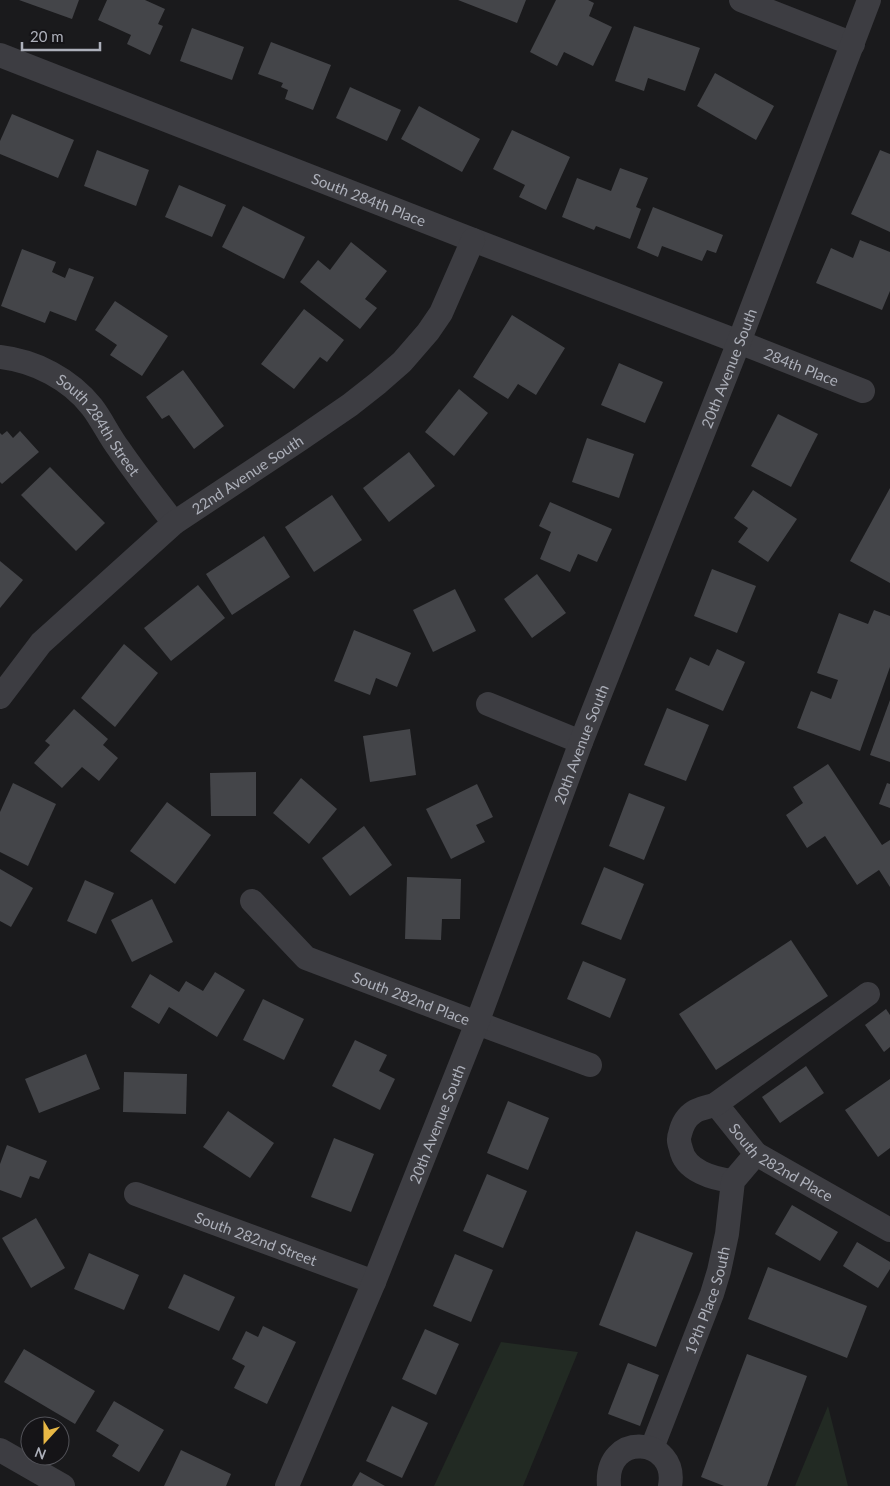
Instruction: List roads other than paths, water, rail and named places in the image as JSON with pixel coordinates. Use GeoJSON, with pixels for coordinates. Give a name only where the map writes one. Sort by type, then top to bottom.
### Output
{"type":"FeatureCollection","features":[{"type":"Feature","properties":{"kind":"street"},"geometry":{"type":"LineString","coordinates":[[741,0],[853,44]]}},
{"type":"Feature","properties":{"kind":"street","name":"20th Avenue South"},"geometry":{"type":"LineString","coordinates":[[287,1486],[374,1282],[476,1023],[581,742],[739,342],[869,0]]}},
{"type":"Feature","properties":{"kind":"street","name":"South 284th Place"},"geometry":{"type":"LineString","coordinates":[[0,55],[739,342]]}},
{"type":"Feature","properties":{"kind":"street","name":"22nd Avenue South"},"geometry":{"type":"LineString","coordinates":[[0,697],[41,643],[174,523],[343,410],[402,362],[441,313],[473,240]]}},
{"type":"Feature","properties":{"kind":"street","name":"284th Place"},"geometry":{"type":"LineString","coordinates":[[739,342],[863,391]]}},
{"type":"Feature","properties":{"kind":"street","name":"South 284th Street"},"geometry":{"type":"LineString","coordinates":[[0,357],[36,365],[56,376],[92,407],[118,448],[174,523]]}},
{"type":"Feature","properties":{"kind":"street"},"geometry":{"type":"LineString","coordinates":[[488,704],[581,742]]}},
{"type":"Feature","properties":{"kind":"street","name":"South 282nd Place"},"geometry":{"type":"LineString","coordinates":[[252,901],[306,958],[590,1065]]}},
{"type":"Feature","properties":{"kind":"street"},"geometry":{"type":"LineString","coordinates":[[756,1154],[733,1181],[718,1179],[704,1174],[692,1166],[682,1155],[678,1138],[682,1124],[694,1112],[716,1104],[868,994]]}},
{"type":"Feature","properties":{"kind":"street","name":"South 282nd Place"},"geometry":{"type":"LineString","coordinates":[[716,1104],[756,1154],[890,1230]]}},
{"type":"Feature","properties":{"kind":"street","name":"19th Place South"},"geometry":{"type":"LineString","coordinates":[[652,1448],[719,1272],[727,1234],[733,1181]]}},
{"type":"Feature","properties":{"kind":"street","name":"South 282nd Street"},"geometry":{"type":"LineString","coordinates":[[136,1194],[374,1282]]}},
{"type":"Feature","properties":{"kind":"street"},"geometry":{"type":"LineString","coordinates":[[609,1486],[610,1466],[615,1458],[622,1451],[642,1446],[652,1448],[661,1454],[668,1463],[671,1473],[670,1486]]}},
{"type":"Feature","properties":{"kind":"street"},"geometry":{"type":"LineString","coordinates":[[0,1450],[63,1486]]}}]}
